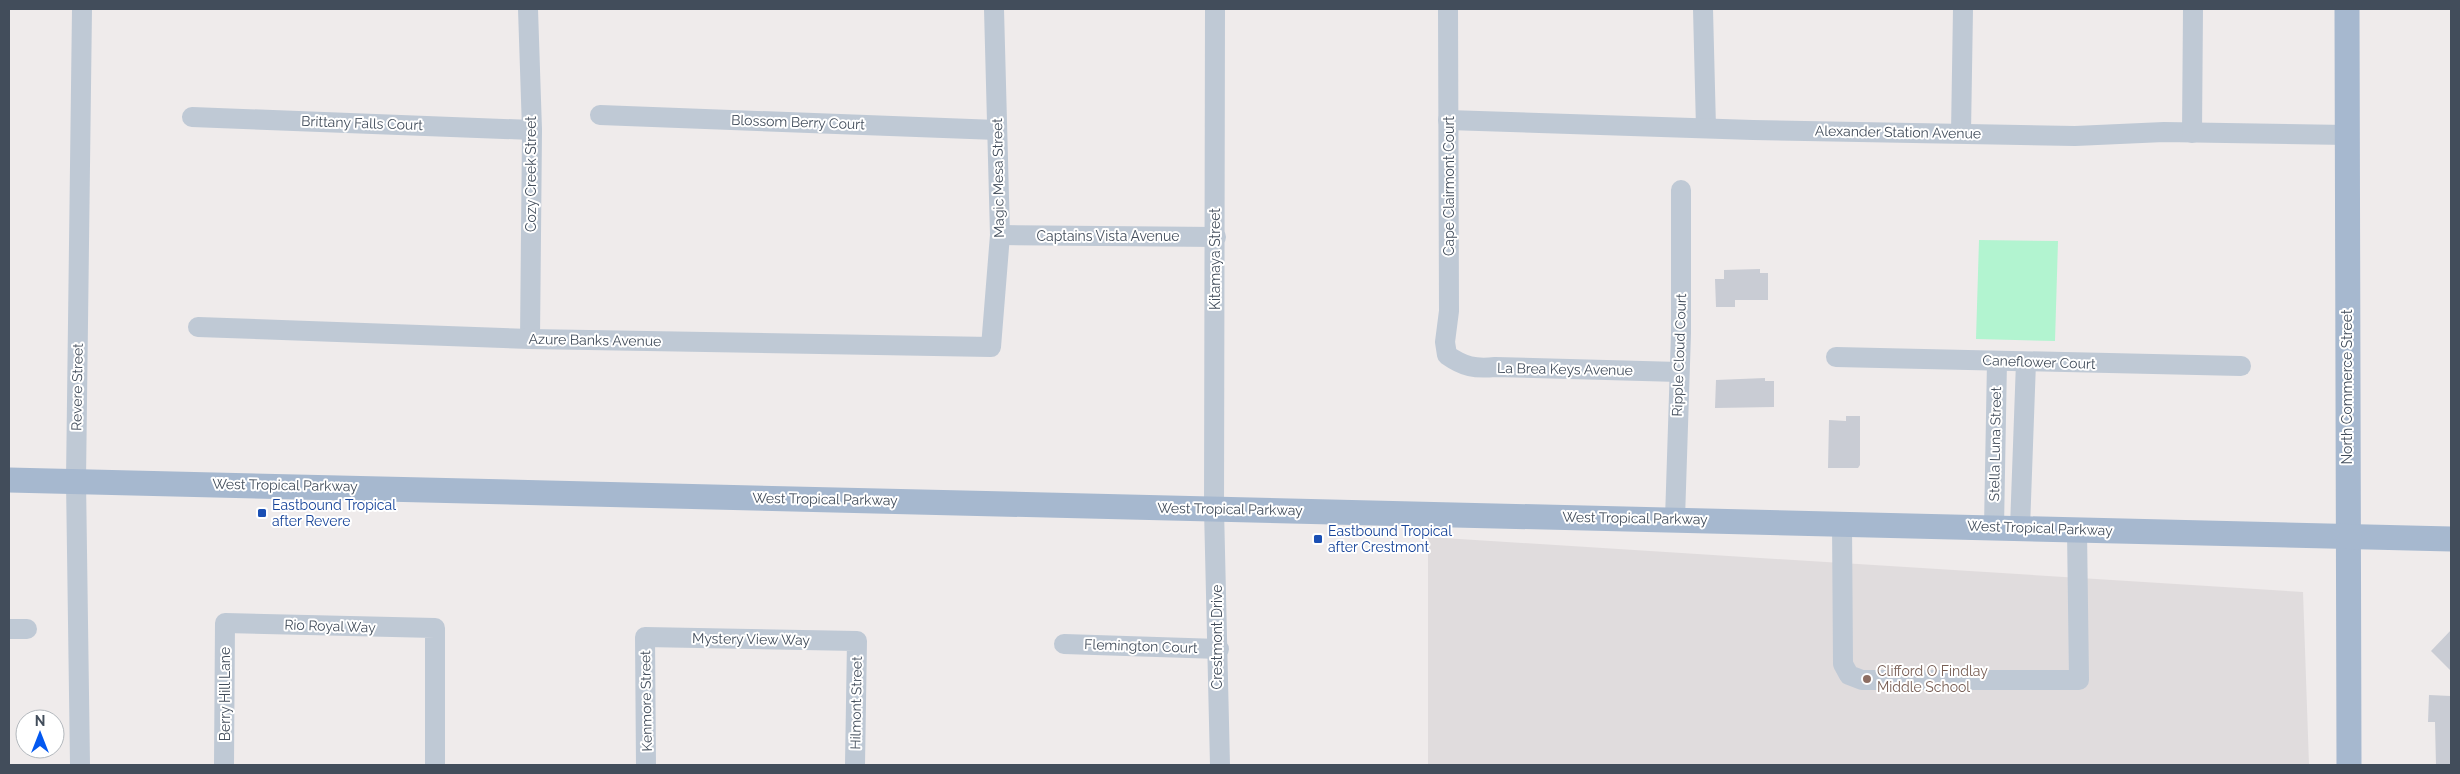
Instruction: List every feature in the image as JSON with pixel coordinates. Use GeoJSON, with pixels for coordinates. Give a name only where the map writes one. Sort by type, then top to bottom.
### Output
{"type":"FeatureCollection","features":[{"type":"Feature","properties":{"kind":"main road","name":"North Commerce Street"},"geometry":{"type":"LineString","coordinates":[[2347,9],[2349,765]]}},
{"type":"Feature","properties":{"kind":"main road","name":"West Tropical Parkway"},"geometry":{"type":"LineString","coordinates":[[9,480],[76,480],[2451,539]]}},
{"type":"Feature","properties":{"kind":"street","name":"Revere Street"},"geometry":{"type":"LineString","coordinates":[[80,765],[76,480],[82,9]]}},
{"type":"Feature","properties":{"kind":"street","name":"Cozy Creek Street"},"geometry":{"type":"LineString","coordinates":[[528,9],[532,130],[530,339]]}},
{"type":"Feature","properties":{"kind":"street","name":"Magic Mesa Street"},"geometry":{"type":"LineString","coordinates":[[992,347],[1000,235],[994,9]]}},
{"type":"Feature","properties":{"kind":"street","name":"Kitamaya Street"},"geometry":{"type":"LineString","coordinates":[[1214,509],[1215,9]]}},
{"type":"Feature","properties":{"kind":"street","name":"Cape Clairmont Court"},"geometry":{"type":"LineString","coordinates":[[1448,9],[1449,311],[1445,342],[1447,355],[1454,360]]}},
{"type":"Feature","properties":{"kind":"street"},"geometry":{"type":"LineString","coordinates":[[1703,9],[1706,128]]}},
{"type":"Feature","properties":{"kind":"street"},"geometry":{"type":"LineString","coordinates":[[1961,133],[1963,9]]}},
{"type":"Feature","properties":{"kind":"street"},"geometry":{"type":"LineString","coordinates":[[2192,133],[2193,9]]}},
{"type":"Feature","properties":{"kind":"street","name":"Blossom Berry Court"},"geometry":{"type":"LineString","coordinates":[[600,115],[997,130]]}},
{"type":"Feature","properties":{"kind":"street","name":"Brittany Falls Court"},"geometry":{"type":"LineString","coordinates":[[192,117],[532,130]]}},
{"type":"Feature","properties":{"kind":"street","name":"Alexander Station Avenue"},"geometry":{"type":"LineString","coordinates":[[1448,120],[2075,136],[2164,132],[2347,135]]}},
{"type":"Feature","properties":{"kind":"street","name":"Ripple Cloud Court"},"geometry":{"type":"LineString","coordinates":[[1675,519],[1681,190]]}},
{"type":"Feature","properties":{"kind":"street","name":"Captains Vista Avenue"},"geometry":{"type":"LineString","coordinates":[[1000,235],[1216,237]]}},
{"type":"Feature","properties":{"kind":"street","name":"Azure Banks Avenue"},"geometry":{"type":"LineString","coordinates":[[198,327],[530,339],[992,347]]}},
{"type":"Feature","properties":{"kind":"street","name":"Caneflower Court"},"geometry":{"type":"LineString","coordinates":[[1836,357],[2241,366]]}},
{"type":"Feature","properties":{"kind":"street","name":"La Brea Keys Avenue"},"geometry":{"type":"LineString","coordinates":[[1454,360],[1472,369],[1495,367],[1679,372]]}},
{"type":"Feature","properties":{"kind":"street","name":"Stella Luna Street"},"geometry":{"type":"LineString","coordinates":[[1994,527],[1997,361]]}},
{"type":"Feature","properties":{"kind":"street","name":"Stella Luna Street"},"geometry":{"type":"LineString","coordinates":[[2020,528],[2026,362]]}},
{"type":"Feature","properties":{"kind":"street","name":"Crestmont Drive"},"geometry":{"type":"LineString","coordinates":[[1214,509],[1219,649],[1217,693],[1220,765]]}},
{"type":"Feature","properties":{"kind":"street"},"geometry":{"type":"LineString","coordinates":[[1842,523],[1843,664],[1849,676],[1862,680],[2078,680],[2077,530]]}},
{"type":"Feature","properties":{"kind":"street","name":"Rio Royal Way"},"geometry":{"type":"LineString","coordinates":[[225,623],[435,628],[435,765]]}},
{"type":"Feature","properties":{"kind":"street","name":"Berry Hill Lane"},"geometry":{"type":"LineString","coordinates":[[224,765],[225,623]]}},
{"type":"Feature","properties":{"kind":"street","name":"Mystery View Way"},"geometry":{"type":"LineString","coordinates":[[645,637],[857,641]]}},
{"type":"Feature","properties":{"kind":"street","name":"Kenmore Street"},"geometry":{"type":"LineString","coordinates":[[645,637],[646,765]]}},
{"type":"Feature","properties":{"kind":"street","name":"Hilmont Street"},"geometry":{"type":"LineString","coordinates":[[855,765],[857,641]]}},
{"type":"Feature","properties":{"kind":"street","name":"Flemington Court"},"geometry":{"type":"LineString","coordinates":[[1064,644],[1219,649]]}},
{"type":"Feature","properties":{"kind":"shaded area","name":"Clifford O Findlay Middle School"},"geometry":{"type":"Polygon","coordinates":[[[1428,537],[2303,592],[2309,765],[1428,765],[1428,537]]]}},
{"type":"Feature","properties":{"kind":"green space"},"geometry":{"type":"Polygon","coordinates":[[[1979,240],[2058,241],[2055,341],[1976,339],[1979,240]]]}},
{"type":"Feature","properties":{"kind":"building"},"geometry":{"type":"Polygon","coordinates":[[[1760,269],[1760,273],[1768,273],[1768,300],[1735,300],[1735,307],[1716,307],[1715,279],[1724,279],[1724,270],[1760,269]]]}},
{"type":"Feature","properties":{"kind":"building"},"geometry":{"type":"Polygon","coordinates":[[[1765,378],[1765,381],[1774,381],[1774,407],[1715,408],[1716,380],[1765,378]]]}},
{"type":"Feature","properties":{"kind":"building"},"geometry":{"type":"Polygon","coordinates":[[[1846,416],[1860,416],[1860,465],[1858,468],[1828,468],[1829,420],[1846,421],[1846,416]]]}},
{"type":"Feature","properties":{"kind":"building"},"geometry":{"type":"Polygon","coordinates":[[[2451,630],[2451,671],[2431,651],[2451,630]]]}},
{"type":"Feature","properties":{"kind":"building"},"geometry":{"type":"Polygon","coordinates":[[[2429,695],[2451,696],[2451,765],[2436,765],[2435,722],[2428,722],[2429,695]]]}},
{"type":"Feature","properties":{"kind":"place","name":"Eastbound Tropical after Revere"},"geometry":{"type":"Point","coordinates":[262,513]}},
{"type":"Feature","properties":{"kind":"place","name":"Eastbound Tropical after Crestmont"},"geometry":{"type":"Point","coordinates":[1318,539]}},
{"type":"Feature","properties":{"kind":"place","name":"Clifford O Findlay Middle School"},"geometry":{"type":"Point","coordinates":[1867,679]}}]}
